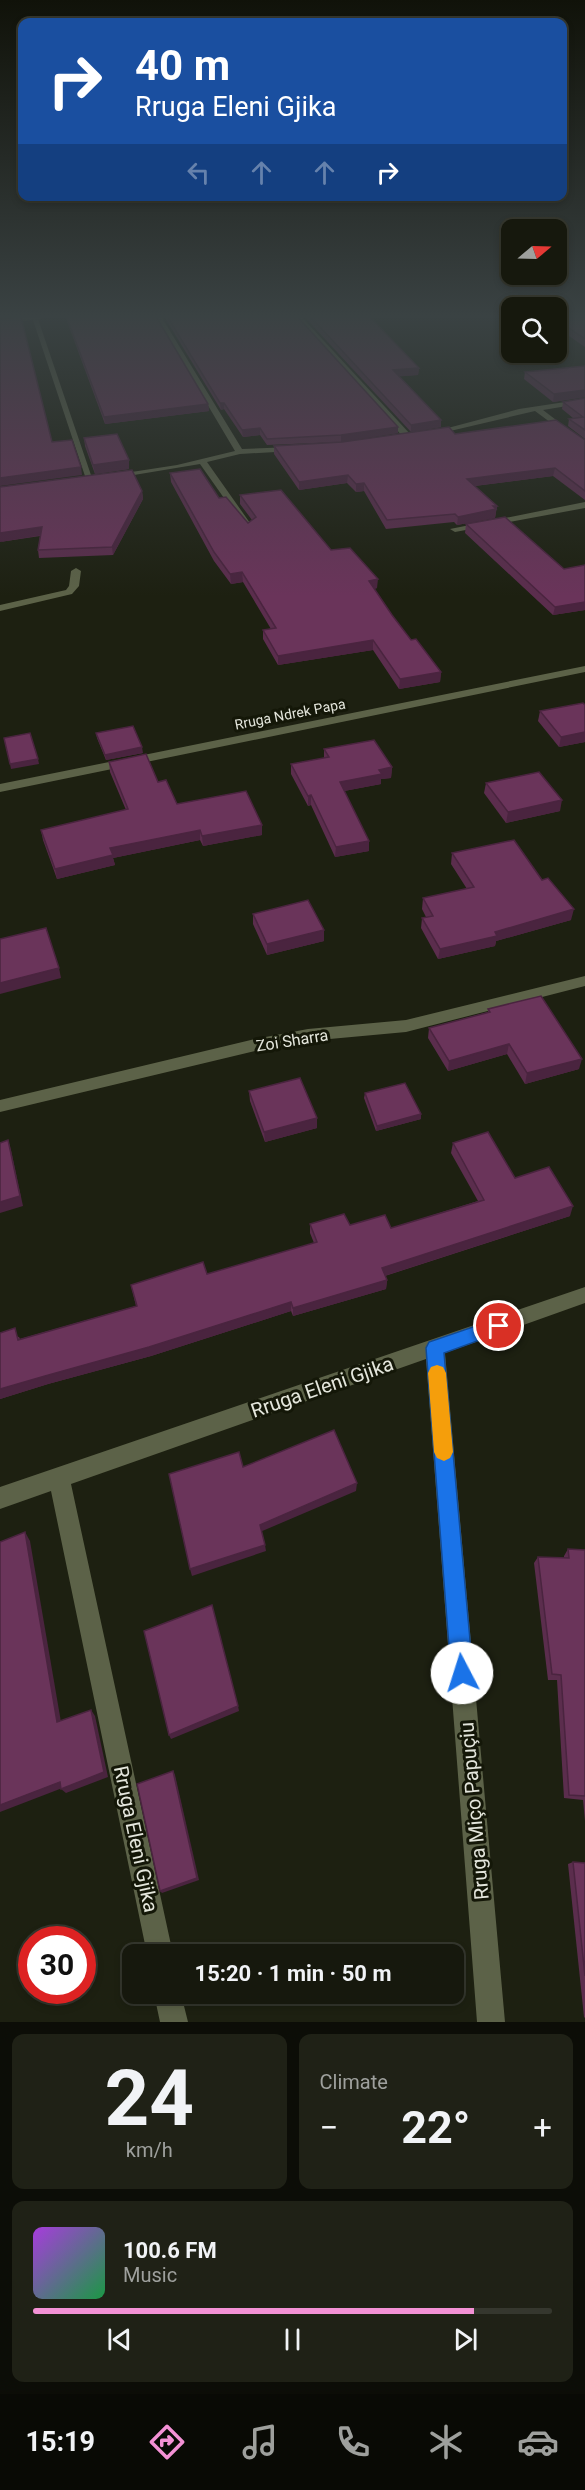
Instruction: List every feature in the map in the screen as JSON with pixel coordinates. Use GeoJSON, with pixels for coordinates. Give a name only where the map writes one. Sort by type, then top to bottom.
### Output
{"type":"FeatureCollection","features":[{"type":"Feature","properties":{"kind":"street"},"geometry":{"type":"LineString","coordinates":[[65,407],[90,479]]}},
{"type":"Feature","properties":{"kind":"street"},"geometry":{"type":"LineString","coordinates":[[213,407],[240,452]]}},
{"type":"Feature","properties":{"kind":"street"},"geometry":{"type":"LineString","coordinates":[[381,407],[408,437]]}},
{"type":"Feature","properties":{"kind":"street"},"geometry":{"type":"LineString","coordinates":[[427,434],[540,407]]}},
{"type":"Feature","properties":{"kind":"street"},"geometry":{"type":"LineString","coordinates":[[536,408],[585,446]]}},
{"type":"Feature","properties":{"kind":"street"},"geometry":{"type":"LineString","coordinates":[[398,438],[418,435]]}},
{"type":"Feature","properties":{"kind":"street"},"geometry":{"type":"LineString","coordinates":[[111,476],[203,462],[240,452],[306,449]]}},
{"type":"Feature","properties":{"kind":"street"},"geometry":{"type":"LineString","coordinates":[[203,462],[249,527]]}},
{"type":"Feature","properties":{"kind":"street"},"geometry":{"type":"LineString","coordinates":[[79,480],[101,477]]}},
{"type":"Feature","properties":{"kind":"street"},"geometry":{"type":"LineString","coordinates":[[454,529],[585,505]]}},
{"type":"Feature","properties":{"kind":"street"},"geometry":{"type":"LineString","coordinates":[[0,608],[69,592],[74,586],[76,571]]}},
{"type":"Feature","properties":{"kind":"street","name":"Rruga Ndrek Papa"},"geometry":{"type":"LineString","coordinates":[[0,788],[585,669]]}},
{"type":"Feature","properties":{"kind":"street","name":"Zoi Sharra"},"geometry":{"type":"LineString","coordinates":[[0,1106],[255,1045],[308,1035],[406,1026],[585,981]]}},
{"type":"Feature","properties":{"kind":"street","name":"Rruga Eleni Gjika"},"geometry":{"type":"LineString","coordinates":[[0,1498],[585,1295]]}},
{"type":"Feature","properties":{"kind":"street","name":"Rruga Miço Papuçiu"},"geometry":{"type":"LineString","coordinates":[[435,1348],[491,2022]]}},
{"type":"Feature","properties":{"kind":"street","name":"Rruga Eleni Gjika"},"geometry":{"type":"LineString","coordinates":[[59,1478],[158,1944]]}},
{"type":"Feature","properties":{"kind":"street"},"geometry":{"type":"LineString","coordinates":[[170,2004],[174,2022]]}},
{"type":"Feature","properties":{"kind":"building"},"geometry":{"type":"Polygon","coordinates":[[[0,407],[43,407],[52,442],[72,440],[81,467],[0,478],[0,407]]]}},
{"type":"Feature","properties":{"kind":"building"},"geometry":{"type":"Polygon","coordinates":[[[100,407],[181,407],[104,417],[100,407]]]}},
{"type":"Feature","properties":{"kind":"building"},"geometry":{"type":"Polygon","coordinates":[[[227,407],[380,407],[398,427],[341,435],[267,439],[260,428],[242,430],[227,407]]]}},
{"type":"Feature","properties":{"kind":"building"},"geometry":{"type":"Polygon","coordinates":[[[395,407],[429,407],[441,420],[411,425],[395,407]]]}},
{"type":"Feature","properties":{"kind":"building"},"geometry":{"type":"Polygon","coordinates":[[[570,407],[585,407],[585,430],[569,419],[583,417],[570,407]]]}},
{"type":"Feature","properties":{"kind":"building"},"geometry":{"type":"Polygon","coordinates":[[[556,420],[585,440],[585,491],[555,468],[467,479],[497,506],[493,506],[496,509],[458,517],[455,514],[387,520],[364,483],[356,484],[348,475],[299,482],[274,446],[342,442],[449,427],[455,434],[556,420]]]}},
{"type":"Feature","properties":{"kind":"building"},"geometry":{"type":"Polygon","coordinates":[[[117,434],[129,460],[93,465],[84,438],[117,434]]]}},
{"type":"Feature","properties":{"kind":"building"},"geometry":{"type":"Polygon","coordinates":[[[200,469],[219,498],[226,497],[248,523],[256,517],[240,495],[281,490],[331,550],[350,548],[378,579],[369,581],[392,615],[411,640],[416,639],[441,672],[400,679],[373,640],[278,656],[263,630],[276,628],[242,572],[230,574],[214,552],[170,473],[200,469]]]}},
{"type":"Feature","properties":{"kind":"building"},"geometry":{"type":"Polygon","coordinates":[[[132,470],[142,491],[112,547],[38,550],[42,527],[0,533],[0,487],[132,470]]]}},
{"type":"Feature","properties":{"kind":"building"},"geometry":{"type":"Polygon","coordinates":[[[505,517],[564,569],[585,565],[585,602],[555,607],[466,524],[505,517]]]}},
{"type":"Feature","properties":{"kind":"building"},"geometry":{"type":"Polygon","coordinates":[[[583,703],[585,705],[585,732],[561,737],[540,711],[583,703]]]}},
{"type":"Feature","properties":{"kind":"building"},"geometry":{"type":"Polygon","coordinates":[[[133,726],[142,747],[105,755],[96,733],[133,726]]]}},
{"type":"Feature","properties":{"kind":"building"},"geometry":{"type":"Polygon","coordinates":[[[30,733],[38,759],[10,764],[4,738],[30,733]]]}},
{"type":"Feature","properties":{"kind":"building"},"geometry":{"type":"Polygon","coordinates":[[[374,740],[392,767],[379,770],[382,774],[340,782],[369,841],[336,847],[311,795],[308,796],[291,764],[329,757],[324,749],[374,740]]]}},
{"type":"Feature","properties":{"kind":"building"},"geometry":{"type":"Polygon","coordinates":[[[146,754],[158,782],[166,780],[177,804],[246,791],[262,825],[202,836],[200,830],[110,848],[113,855],[55,869],[41,830],[128,809],[109,762],[146,754]]]}},
{"type":"Feature","properties":{"kind":"building"},"geometry":{"type":"Polygon","coordinates":[[[539,772],[562,800],[508,812],[486,783],[539,772]]]}},
{"type":"Feature","properties":{"kind":"building"},"geometry":{"type":"Polygon","coordinates":[[[514,840],[542,880],[548,878],[574,909],[495,932],[497,936],[440,949],[422,918],[433,916],[423,898],[474,887],[452,853],[514,840]]]}},
{"type":"Feature","properties":{"kind":"building"},"geometry":{"type":"Polygon","coordinates":[[[308,900],[324,930],[267,944],[253,914],[308,900]]]}},
{"type":"Feature","properties":{"kind":"building"},"geometry":{"type":"Polygon","coordinates":[[[46,928],[59,968],[0,983],[0,939],[46,928]]]}},
{"type":"Feature","properties":{"kind":"building"},"geometry":{"type":"Polygon","coordinates":[[[541,996],[582,1059],[527,1073],[509,1044],[449,1061],[429,1028],[490,1012],[488,1009],[541,996]]]}},
{"type":"Feature","properties":{"kind":"building"},"geometry":{"type":"Polygon","coordinates":[[[300,1078],[317,1118],[264,1132],[249,1091],[300,1078]]]}},
{"type":"Feature","properties":{"kind":"building"},"geometry":{"type":"Polygon","coordinates":[[[405,1083],[421,1114],[377,1126],[365,1093],[405,1083]]]}},
{"type":"Feature","properties":{"kind":"building"},"geometry":{"type":"Polygon","coordinates":[[[488,1132],[515,1178],[549,1167],[573,1206],[382,1268],[387,1280],[293,1308],[291,1302],[149,1347],[0,1389],[0,1333],[15,1328],[18,1340],[137,1306],[131,1285],[203,1262],[207,1274],[317,1242],[310,1224],[344,1214],[350,1225],[385,1215],[391,1228],[484,1200],[453,1143],[488,1132]]]}},
{"type":"Feature","properties":{"kind":"building"},"geometry":{"type":"Polygon","coordinates":[[[8,1140],[20,1196],[0,1202],[0,1143],[8,1140]]]}},
{"type":"Feature","properties":{"kind":"building"},"geometry":{"type":"Polygon","coordinates":[[[334,1430],[357,1483],[260,1525],[265,1545],[190,1569],[169,1474],[239,1452],[243,1467],[334,1430]]]}},
{"type":"Feature","properties":{"kind":"building"},"geometry":{"type":"Polygon","coordinates":[[[25,1532],[57,1722],[91,1710],[104,1772],[61,1789],[60,1782],[0,1805],[0,1542],[25,1532]]]}},
{"type":"Feature","properties":{"kind":"building"},"geometry":{"type":"Polygon","coordinates":[[[568,1549],[585,1550],[585,1796],[569,1795],[561,1675],[552,1674],[538,1557],[569,1558],[568,1549]]]}},
{"type":"Feature","properties":{"kind":"building"},"geometry":{"type":"Polygon","coordinates":[[[212,1605],[238,1706],[169,1735],[144,1631],[212,1605]]]}},
{"type":"Feature","properties":{"kind":"building"},"geometry":{"type":"Polygon","coordinates":[[[173,1771],[197,1878],[160,1891],[137,1784],[173,1771]]]}},
{"type":"Feature","properties":{"kind":"building"},"geometry":{"type":"Polygon","coordinates":[[[573,1862],[585,1863],[585,1976],[573,1862]]]}},
{"type":"Feature","properties":{"kind":"slow traffic"},"geometry":{"type":"LineString","coordinates":[[437,1373],[444,1452]]}},
{"type":"Feature","properties":{"kind":"route"},"geometry":{"type":"LineString","coordinates":[[462,1673],[435,1348],[499,1326]]}}]}
